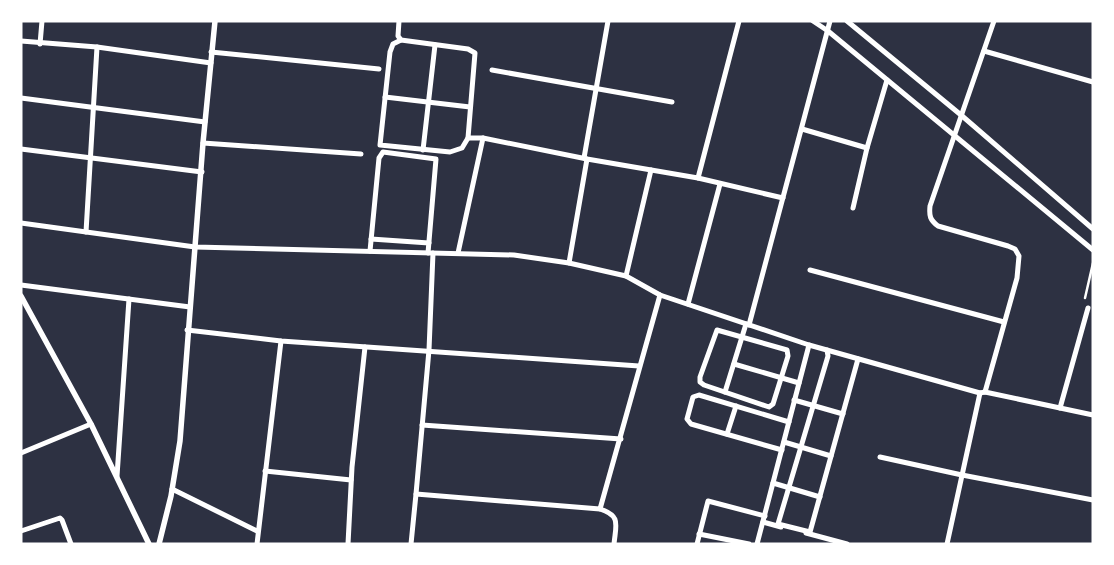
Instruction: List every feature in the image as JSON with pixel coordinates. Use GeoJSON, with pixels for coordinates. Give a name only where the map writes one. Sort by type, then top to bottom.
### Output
{"type":"FeatureCollection","features":[{"type":"Feature","properties":{"kind":"street"},"geometry":{"type":"LineString","coordinates":[[40,44],[42,21]]}},
{"type":"Feature","properties":{"kind":"street"},"geometry":{"type":"LineString","coordinates":[[159,544],[172,489],[180,441],[187,330],[215,21]]}},
{"type":"Feature","properties":{"kind":"street"},"geometry":{"type":"LineString","coordinates":[[399,21],[398,36],[401,40]]}},
{"type":"Feature","properties":{"kind":"street"},"geometry":{"type":"LineString","coordinates":[[569,263],[586,159],[595,88],[608,21]]}},
{"type":"Feature","properties":{"kind":"street"},"geometry":{"type":"LineString","coordinates":[[698,178],[739,21]]}},
{"type":"Feature","properties":{"kind":"street"},"geometry":{"type":"LineString","coordinates":[[813,21],[1093,250]]}},
{"type":"Feature","properties":{"kind":"street"},"geometry":{"type":"LineString","coordinates":[[725,392],[747,324],[783,198],[830,21]]}},
{"type":"Feature","properties":{"kind":"street"},"geometry":{"type":"LineString","coordinates":[[848,21],[1093,229]]}},
{"type":"Feature","properties":{"kind":"street"},"geometry":{"type":"LineString","coordinates":[[947,544],[982,392],[1020,264],[1019,256],[1015,249],[938,226],[932,222],[929,214],[930,206],[994,21]]}},
{"type":"Feature","properties":{"kind":"street"},"geometry":{"type":"LineString","coordinates":[[401,40],[468,49],[475,53],[468,138],[465,145],[458,151],[422,150],[380,145],[390,52],[393,44],[401,40]]}},
{"type":"Feature","properties":{"kind":"street"},"geometry":{"type":"LineString","coordinates":[[21,41],[96,47],[211,63]]}},
{"type":"Feature","properties":{"kind":"street"},"geometry":{"type":"LineString","coordinates":[[422,150],[435,45]]}},
{"type":"Feature","properties":{"kind":"street"},"geometry":{"type":"LineString","coordinates":[[86,232],[92,158],[96,47]]}},
{"type":"Feature","properties":{"kind":"street"},"geometry":{"type":"LineString","coordinates":[[984,51],[1093,82]]}},
{"type":"Feature","properties":{"kind":"street"},"geometry":{"type":"LineString","coordinates":[[212,52],[379,69]]}},
{"type":"Feature","properties":{"kind":"street"},"geometry":{"type":"LineString","coordinates":[[492,70],[672,102]]}},
{"type":"Feature","properties":{"kind":"street"},"geometry":{"type":"LineString","coordinates":[[853,208],[867,148],[887,80]]}},
{"type":"Feature","properties":{"kind":"street"},"geometry":{"type":"LineString","coordinates":[[385,97],[470,107]]}},
{"type":"Feature","properties":{"kind":"street"},"geometry":{"type":"LineString","coordinates":[[21,98],[205,122]]}},
{"type":"Feature","properties":{"kind":"street"},"geometry":{"type":"LineString","coordinates":[[802,129],[867,148]]}},
{"type":"Feature","properties":{"kind":"street"},"geometry":{"type":"LineString","coordinates":[[468,138],[483,138],[586,159],[698,178],[783,198]]}},
{"type":"Feature","properties":{"kind":"street"},"geometry":{"type":"LineString","coordinates":[[458,253],[483,138]]}},
{"type":"Feature","properties":{"kind":"street"},"geometry":{"type":"LineString","coordinates":[[203,142],[361,154]]}},
{"type":"Feature","properties":{"kind":"street"},"geometry":{"type":"LineString","coordinates":[[21,149],[202,172]]}},
{"type":"Feature","properties":{"kind":"street"},"geometry":{"type":"LineString","coordinates":[[370,251],[379,158],[383,152],[436,159],[429,244],[431,253],[429,350],[411,544]]}},
{"type":"Feature","properties":{"kind":"street"},"geometry":{"type":"LineString","coordinates":[[626,276],[651,170]]}},
{"type":"Feature","properties":{"kind":"street"},"geometry":{"type":"LineString","coordinates":[[688,304],[720,184]]}},
{"type":"Feature","properties":{"kind":"street"},"geometry":{"type":"LineString","coordinates":[[21,223],[195,246],[514,255],[569,263],[626,276],[660,295],[808,345],[982,392],[1093,415]]}},
{"type":"Feature","properties":{"kind":"street"},"geometry":{"type":"LineString","coordinates":[[371,239],[429,244]]}},
{"type":"Feature","properties":{"kind":"street"},"geometry":{"type":"LineString","coordinates":[[810,270],[1004,322]]}},
{"type":"Feature","properties":{"kind":"street"},"geometry":{"type":"LineString","coordinates":[[21,285],[190,307]]}},
{"type":"Feature","properties":{"kind":"street"},"geometry":{"type":"LineString","coordinates":[[600,509],[660,295]]}},
{"type":"Feature","properties":{"kind":"street"},"geometry":{"type":"LineString","coordinates":[[21,296],[91,424],[149,544]]}},
{"type":"Feature","properties":{"kind":"street"},"geometry":{"type":"LineString","coordinates":[[116,477],[129,299]]}},
{"type":"Feature","properties":{"kind":"street"},"geometry":{"type":"LineString","coordinates":[[1060,408],[1088,308]]}},
{"type":"Feature","properties":{"kind":"street"},"geometry":{"type":"LineString","coordinates":[[187,330],[281,341],[639,366]]}},
{"type":"Feature","properties":{"kind":"street"},"geometry":{"type":"LineString","coordinates":[[717,330],[742,337],[787,350],[788,356],[773,404],[769,407],[704,386],[700,382],[700,377],[717,330]]}},
{"type":"Feature","properties":{"kind":"street"},"geometry":{"type":"LineString","coordinates":[[257,544],[264,471],[281,341]]}},
{"type":"Feature","properties":{"kind":"street"},"geometry":{"type":"LineString","coordinates":[[757,544],[808,345]]}},
{"type":"Feature","properties":{"kind":"street"},"geometry":{"type":"LineString","coordinates":[[348,544],[351,480],[365,347]]}},
{"type":"Feature","properties":{"kind":"street"},"geometry":{"type":"LineString","coordinates":[[827,350],[828,356],[778,524],[810,532],[858,359]]}},
{"type":"Feature","properties":{"kind":"street"},"geometry":{"type":"LineString","coordinates":[[734,364],[799,383]]}},
{"type":"Feature","properties":{"kind":"street"},"geometry":{"type":"LineString","coordinates":[[782,450],[691,424],[687,419],[688,413],[693,397],[699,395],[789,422]]}},
{"type":"Feature","properties":{"kind":"street"},"geometry":{"type":"LineString","coordinates":[[794,400],[843,414]]}},
{"type":"Feature","properties":{"kind":"street"},"geometry":{"type":"LineString","coordinates":[[727,434],[736,406]]}},
{"type":"Feature","properties":{"kind":"street"},"geometry":{"type":"LineString","coordinates":[[21,453],[91,424]]}},
{"type":"Feature","properties":{"kind":"street"},"geometry":{"type":"LineString","coordinates":[[422,425],[621,438]]}},
{"type":"Feature","properties":{"kind":"street"},"geometry":{"type":"LineString","coordinates":[[784,442],[831,456]]}},
{"type":"Feature","properties":{"kind":"street"},"geometry":{"type":"LineString","coordinates":[[880,457],[962,476],[1093,500]]}},
{"type":"Feature","properties":{"kind":"street"},"geometry":{"type":"LineString","coordinates":[[264,471],[351,480]]}},
{"type":"Feature","properties":{"kind":"street"},"geometry":{"type":"LineString","coordinates":[[773,483],[820,497]]}},
{"type":"Feature","properties":{"kind":"street"},"geometry":{"type":"LineString","coordinates":[[172,489],[257,532]]}},
{"type":"Feature","properties":{"kind":"street"},"geometry":{"type":"LineString","coordinates":[[416,494],[600,509],[612,513],[615,517],[614,544]]}},
{"type":"Feature","properties":{"kind":"street"},"geometry":{"type":"LineString","coordinates":[[697,544],[708,501],[765,516]]}},
{"type":"Feature","properties":{"kind":"street"},"geometry":{"type":"LineString","coordinates":[[21,531],[60,518],[71,544]]}},
{"type":"Feature","properties":{"kind":"street"},"geometry":{"type":"LineString","coordinates":[[763,522],[847,544]]}},
{"type":"Feature","properties":{"kind":"street"},"geometry":{"type":"LineString","coordinates":[[699,534],[749,544]]}},
{"type":"Feature","properties":{"kind":"lane"},"geometry":{"type":"LineString","coordinates":[[1085,298],[1093,263]]}}]}
